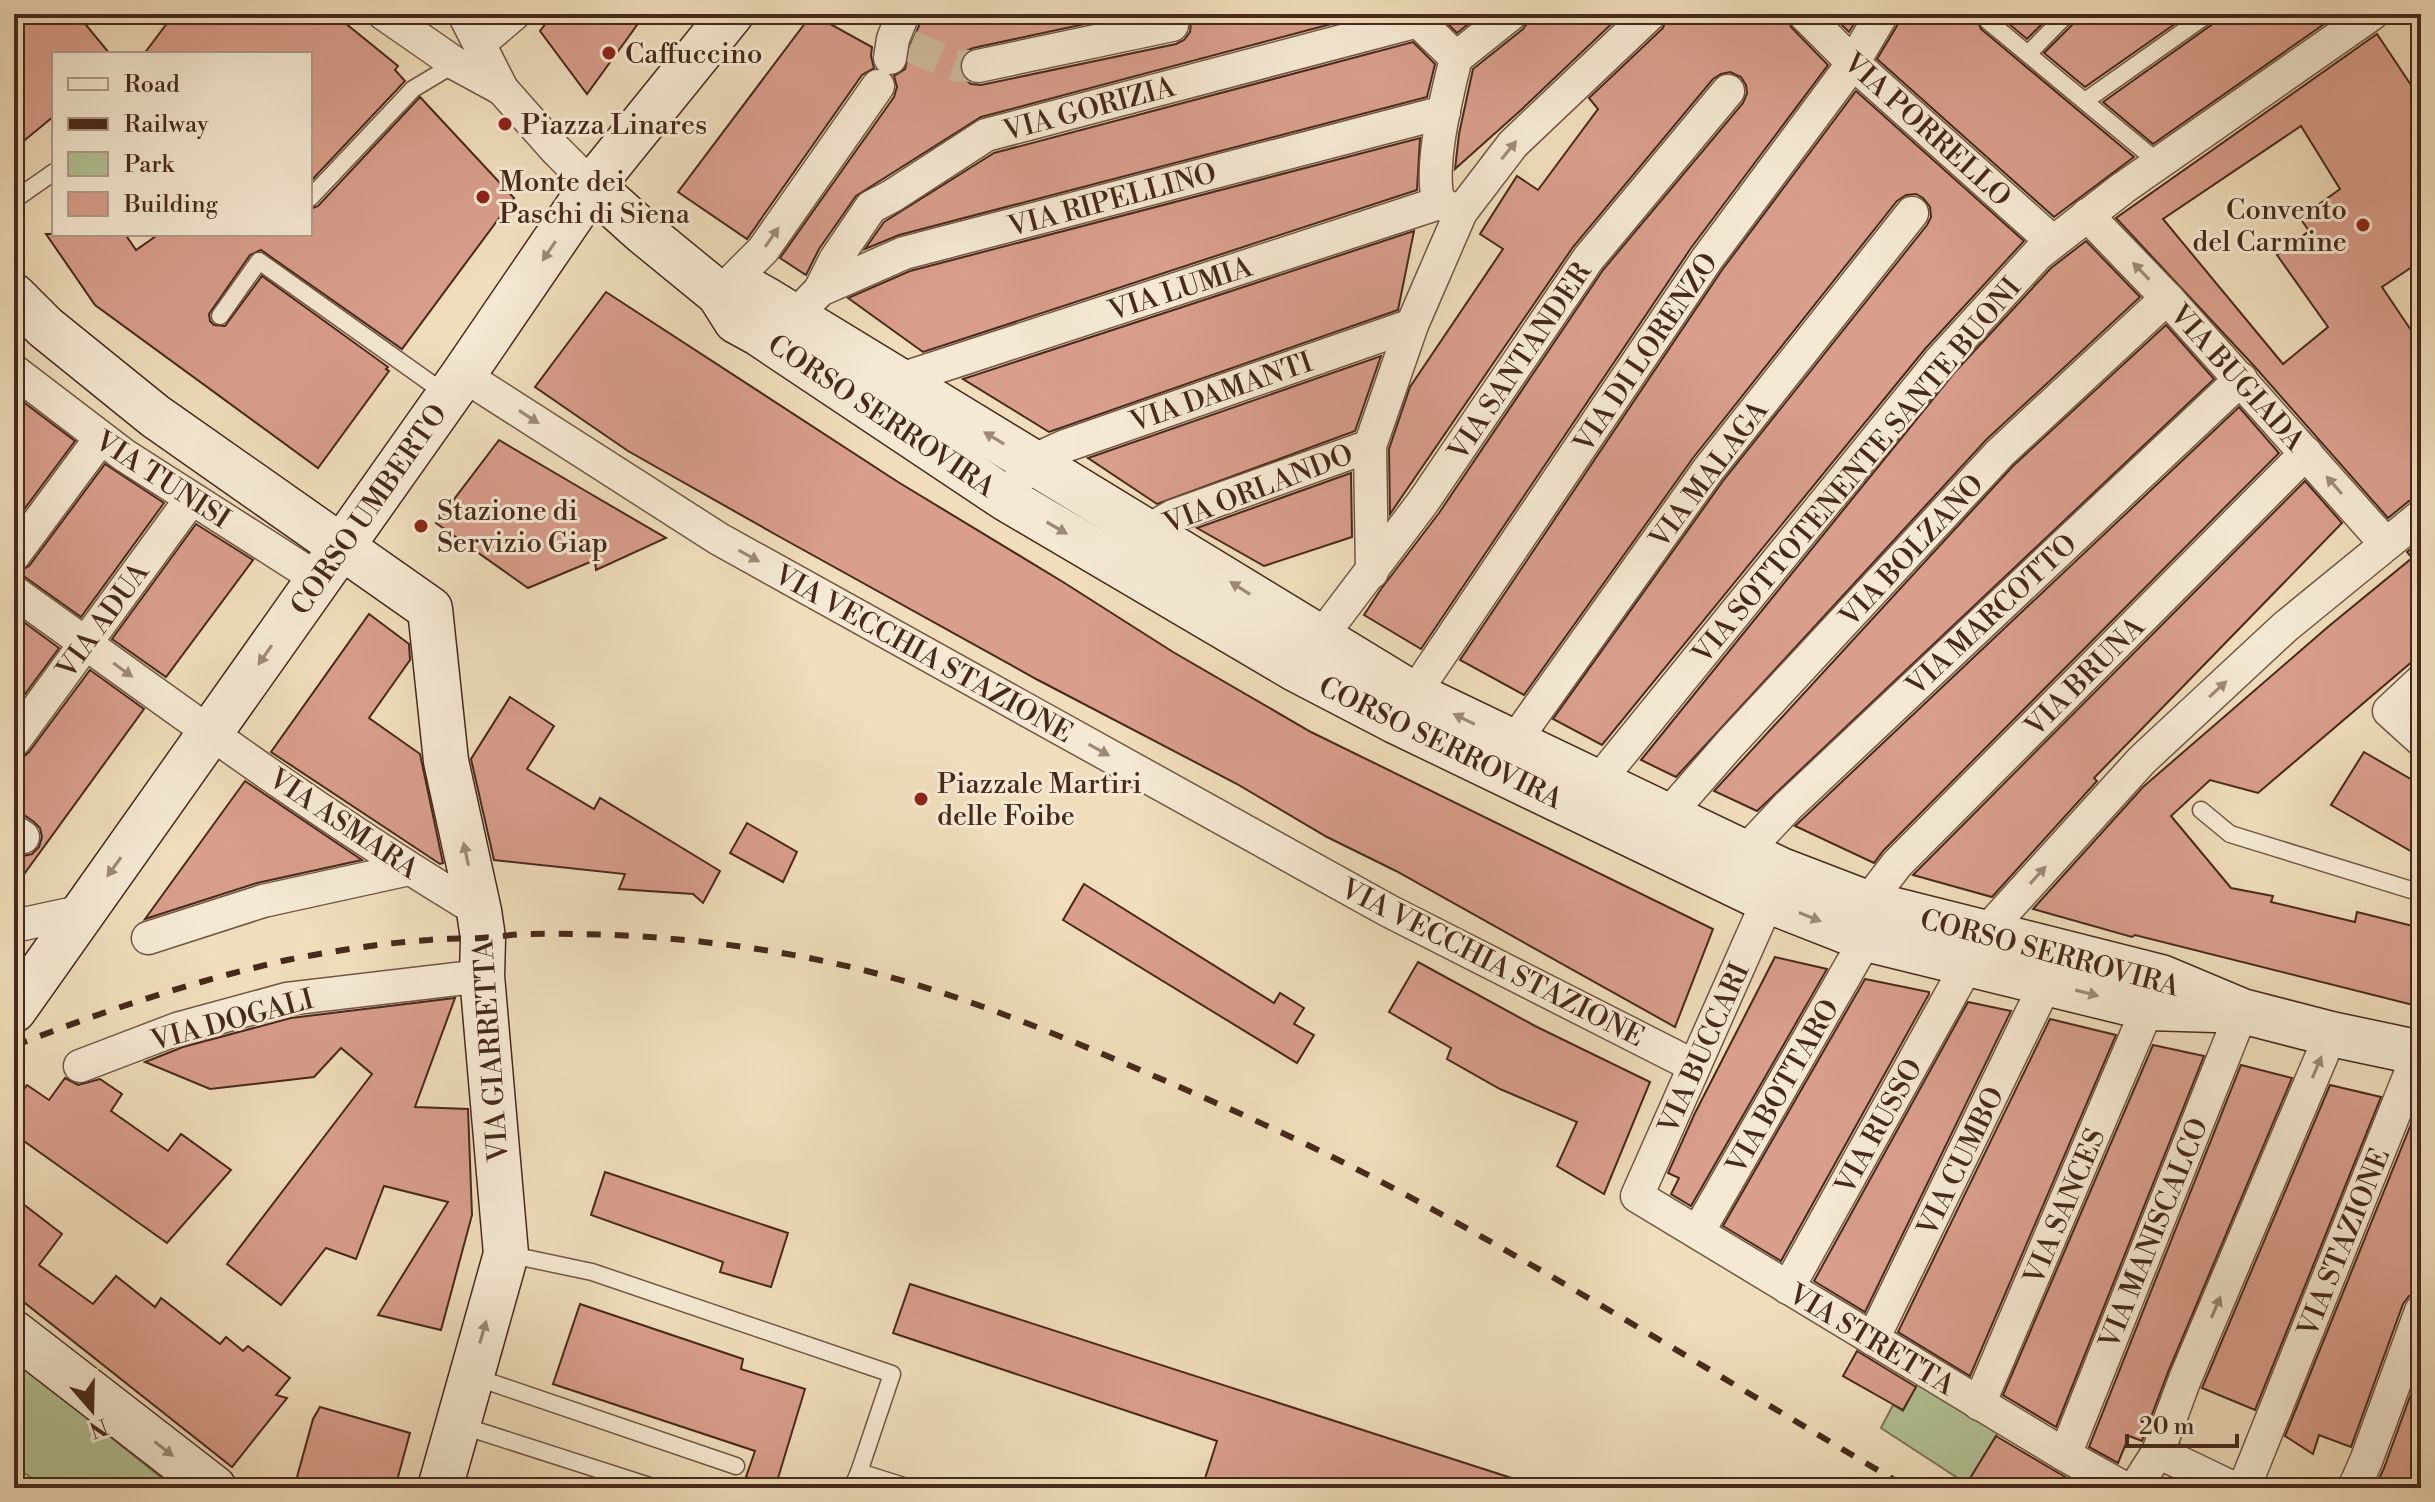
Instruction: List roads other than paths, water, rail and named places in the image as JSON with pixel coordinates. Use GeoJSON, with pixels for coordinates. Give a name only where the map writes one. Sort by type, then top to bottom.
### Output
{"type":"FeatureCollection","features":[{"type":"Feature","properties":{"kind":"main road","name":"CORSO UMBERTO"},"geometry":{"type":"LineString","coordinates":[[14,1010],[456,385],[592,186],[731,14]]}},
{"type":"Feature","properties":{"kind":"main road","name":"CORSO SERROVIRA"},"geometry":{"type":"LineString","coordinates":[[592,186],[719,294],[736,321],[791,313],[1005,498],[1118,564],[1308,653],[1404,708],[1656,829],[1754,875],[1866,921],[2155,993],[2420,1052]]}},
{"type":"Feature","properties":{"kind":"main road"},"geometry":{"type":"LineString","coordinates":[[14,296],[45,327],[330,562]]}},
{"type":"Feature","properties":{"kind":"main road","name":"CORSO SERROVIRA"},"geometry":{"type":"LineString","coordinates":[[888,396],[1032,461],[1147,531],[1308,653]]}},
{"type":"Feature","properties":{"kind":"main road","name":"VIA GIARRETTA"},"geometry":{"type":"LineString","coordinates":[[330,562],[430,609],[446,761],[483,938],[482,976],[506,1254],[440,1488]]}},
{"type":"Feature","properties":{"kind":"main road","name":"CORSO SERROVIRA"},"geometry":{"type":"LineString","coordinates":[[1977,949],[2046,983],[2155,993]]}},
{"type":"Feature","properties":{"kind":"main road"},"geometry":{"type":"LineString","coordinates":[[14,1333],[214,1488]]}},
{"type":"Feature","properties":{"kind":"street"},"geometry":{"type":"LineString","coordinates":[[384,14],[468,53],[592,186]]}},
{"type":"Feature","properties":{"kind":"street"},"geometry":{"type":"LineString","coordinates":[[464,14],[468,53]]}},
{"type":"Feature","properties":{"kind":"street"},"geometry":{"type":"LineString","coordinates":[[468,53],[514,14]]}},
{"type":"Feature","properties":{"kind":"street"},"geometry":{"type":"LineString","coordinates":[[1450,208],[1434,188],[1444,112],[1456,58],[1511,14]]}},
{"type":"Feature","properties":{"kind":"street"},"geometry":{"type":"LineString","coordinates":[[1372,572],[1370,446],[1450,208],[1650,14]]}},
{"type":"Feature","properties":{"kind":"street","name":"VIA PORRELLO"},"geometry":{"type":"LineString","coordinates":[[1804,14],[1853,63],[2053,242]]}},
{"type":"Feature","properties":{"kind":"street","name":"VIA DI LORENZO"},"geometry":{"type":"LineString","coordinates":[[1404,708],[1707,259],[1853,63],[1882,14]]}},
{"type":"Feature","properties":{"kind":"street","name":"VIA SOTTOTENENTE SANTE BUONI"},"geometry":{"type":"LineString","coordinates":[[1587,796],[1940,361],[2038,254],[2159,163],[2372,14]]}},
{"type":"Feature","properties":{"kind":"street"},"geometry":{"type":"LineString","coordinates":[[1415,18],[1456,58]]}},
{"type":"Feature","properties":{"kind":"street","name":"VIA GORIZIA"},"geometry":{"type":"LineString","coordinates":[[791,313],[835,260],[871,207],[986,135],[1415,18]]}},
{"type":"Feature","properties":{"kind":"street"},"geometry":{"type":"LineString","coordinates":[[978,66],[1172,25]]}},
{"type":"Feature","properties":{"kind":"street"},"geometry":{"type":"LineString","coordinates":[[719,294],[763,250],[895,49]]}},
{"type":"Feature","properties":{"kind":"street","name":"VIA SANTANDER"},"geometry":{"type":"LineString","coordinates":[[1308,653],[1423,502],[1588,259],[1728,91]]}},
{"type":"Feature","properties":{"kind":"street","name":"VIA RIPELLINO"},"geometry":{"type":"LineString","coordinates":[[791,313],[904,253],[1444,112]]}},
{"type":"Feature","properties":{"kind":"street","name":"VIA LUMIA"},"geometry":{"type":"LineString","coordinates":[[888,396],[1450,208]]}},
{"type":"Feature","properties":{"kind":"street","name":"VIA MALAGA"},"geometry":{"type":"LineString","coordinates":[[1504,756],[1708,470],[1912,213]]}},
{"type":"Feature","properties":{"kind":"street","name":"VIA BUGIADA"},"geometry":{"type":"LineString","coordinates":[[2087,215],[2241,379],[2386,544]]}},
{"type":"Feature","properties":{"kind":"street","name":"VIA BOLZANO"},"geometry":{"type":"LineString","coordinates":[[1656,829],[1729,745],[2000,453],[2167,298]]}},
{"type":"Feature","properties":{"kind":"street","name":"VIA DAMANTI"},"geometry":{"type":"LineString","coordinates":[[1032,461],[1065,446],[1412,325]]}},
{"type":"Feature","properties":{"kind":"street","name":"VIA TUNISI"},"geometry":{"type":"LineString","coordinates":[[16,377],[100,439],[191,499],[330,562]]}},
{"type":"Feature","properties":{"kind":"street","name":"VIA MARCOTTO"},"geometry":{"type":"LineString","coordinates":[[1754,875],[1788,806],[2241,379]]}},
{"type":"Feature","properties":{"kind":"street","name":"VIA VECCHIA STAZIONE"},"geometry":{"type":"LineString","coordinates":[[456,385],[719,539],[1389,911],[1694,1066]]}},
{"type":"Feature","properties":{"kind":"street"},"geometry":{"type":"LineString","coordinates":[[14,555],[100,439]]}},
{"type":"Feature","properties":{"kind":"street","name":"VIA ORLANDO"},"geometry":{"type":"LineString","coordinates":[[1147,531],[1173,516],[1370,446]]}},
{"type":"Feature","properties":{"kind":"street","name":"VIA BRUNA"},"geometry":{"type":"LineString","coordinates":[[1866,921],[1897,864],[2306,453]]}},
{"type":"Feature","properties":{"kind":"street"},"geometry":{"type":"LineString","coordinates":[[1005,498],[1032,461]]}},
{"type":"Feature","properties":{"kind":"street","name":"VIA ADUA"},"geometry":{"type":"LineString","coordinates":[[14,741],[191,499]]}},
{"type":"Feature","properties":{"kind":"street","name":"VIA RUSSO"},"geometry":{"type":"LineString","coordinates":[[1788,1288],[1977,949],[2142,760],[2285,627],[2421,516]]}},
{"type":"Feature","properties":{"kind":"street"},"geometry":{"type":"LineString","coordinates":[[1118,564],[1147,531]]}},
{"type":"Feature","properties":{"kind":"street","name":"VIA ASMARA"},"geometry":{"type":"LineString","coordinates":[[14,592],[409,869],[479,911]]}},
{"type":"Feature","properties":{"kind":"street"},"geometry":{"type":"LineString","coordinates":[[2421,681],[2389,711],[2421,740]]}},
{"type":"Feature","properties":{"kind":"street"},"geometry":{"type":"LineString","coordinates":[[148,938],[263,901],[409,869]]}},
{"type":"Feature","properties":{"kind":"street","name":"VIA BUCCARI"},"geometry":{"type":"LineString","coordinates":[[1637,1196],[1694,1066],[1754,875]]}},
{"type":"Feature","properties":{"kind":"street"},"geometry":{"type":"LineString","coordinates":[[14,926],[84,911]]}},
{"type":"Feature","properties":{"kind":"street","name":"VIA BOTTARO"},"geometry":{"type":"LineString","coordinates":[[1698,1232],[1866,921]]}},
{"type":"Feature","properties":{"kind":"street","name":"VIA DOGALI"},"geometry":{"type":"LineString","coordinates":[[80,1066],[177,1029],[287,999],[482,976]]}},
{"type":"Feature","properties":{"kind":"street","name":"VIA CUMBO"},"geometry":{"type":"LineString","coordinates":[[1873,1339],[2046,983]]}},
{"type":"Feature","properties":{"kind":"street","name":"VIA SANCES"},"geometry":{"type":"LineString","coordinates":[[1979,1404],[2155,993]]}},
{"type":"Feature","properties":{"kind":"street","name":"VIA MANISCALCO"},"geometry":{"type":"LineString","coordinates":[[2065,1455],[2242,1011]]}},
{"type":"Feature","properties":{"kind":"street"},"geometry":{"type":"LineString","coordinates":[[2123,1485],[2158,1452],[2185,1379],[2331,1034]]}},
{"type":"Feature","properties":{"kind":"street","name":"VIA STAZIONE"},"geometry":{"type":"LineString","coordinates":[[2244,1488],[2420,1052]]}},
{"type":"Feature","properties":{"kind":"street","name":"VIA STRETTA"},"geometry":{"type":"LineString","coordinates":[[1637,1196],[1979,1404],[2123,1485]]}},
{"type":"Feature","properties":{"kind":"street"},"geometry":{"type":"LineString","coordinates":[[2360,1475],[2421,1311]]}},
{"type":"Feature","properties":{"kind":"street"},"geometry":{"type":"LineString","coordinates":[[2158,1452],[2233,1488]]}},
{"type":"Feature","properties":{"kind":"lane"},"geometry":{"type":"LineString","coordinates":[[2028,54],[2067,14]]}},
{"type":"Feature","properties":{"kind":"lane"},"geometry":{"type":"LineString","coordinates":[[2085,101],[2208,14]]}},
{"type":"Feature","properties":{"kind":"lane"},"geometry":{"type":"LineString","coordinates":[[1988,21],[2159,163]]}},
{"type":"Feature","properties":{"kind":"lane"},"geometry":{"type":"LineString","coordinates":[[312,196],[413,89],[468,53]]}},
{"type":"Feature","properties":{"kind":"lane"},"geometry":{"type":"LineString","coordinates":[[14,200],[52,173]]}},
{"type":"Feature","properties":{"kind":"lane"},"geometry":{"type":"LineString","coordinates":[[220,316],[259,261],[456,385]]}},
{"type":"Feature","properties":{"kind":"lane"},"geometry":{"type":"LineString","coordinates":[[2201,810],[2230,834],[2421,893]]}},
{"type":"Feature","properties":{"kind":"lane"},"geometry":{"type":"LineString","coordinates":[[506,1254],[592,1272],[892,1374],[856,1480],[910,1488]]}},
{"type":"Feature","properties":{"kind":"lane"},"geometry":{"type":"LineString","coordinates":[[471,1376],[736,1466]]}},
{"type":"Feature","properties":{"kind":"lane"},"geometry":{"type":"LineString","coordinates":[[458,1425],[656,1488]]}},
{"type":"Feature","properties":{"kind":"tunnel"},"geometry":{"type":"LineString","coordinates":[[910,46],[957,66],[978,66]]}},
{"type":"Feature","properties":{"kind":"railway"},"geometry":{"type":"LineString","coordinates":[[14,1046],[115,1009],[252,968],[411,941],[525,934],[620,935],[755,949],[843,965],[920,986],[1022,1021],[1215,1103],[1336,1159],[1524,1261],[1908,1488]]}},
{"type":"Feature","properties":{"kind":"place","name":"Caffuccino"},"geometry":{"type":"Point","coordinates":[609,53]}},
{"type":"Feature","properties":{"kind":"place","name":"Piazza Linares"},"geometry":{"type":"Point","coordinates":[505,124]}},
{"type":"Feature","properties":{"kind":"place","name":"Monte dei Paschi di Siena"},"geometry":{"type":"Point","coordinates":[483,197]}},
{"type":"Feature","properties":{"kind":"place","name":"Convento del Carmine"},"geometry":{"type":"Point","coordinates":[2363,225]}},
{"type":"Feature","properties":{"kind":"place","name":"Stazione di Servizio Giap"},"geometry":{"type":"Point","coordinates":[421,526]}},
{"type":"Feature","properties":{"kind":"place","name":"Piazzale Martiri delle Foibe"},"geometry":{"type":"Point","coordinates":[921,799]}}]}
